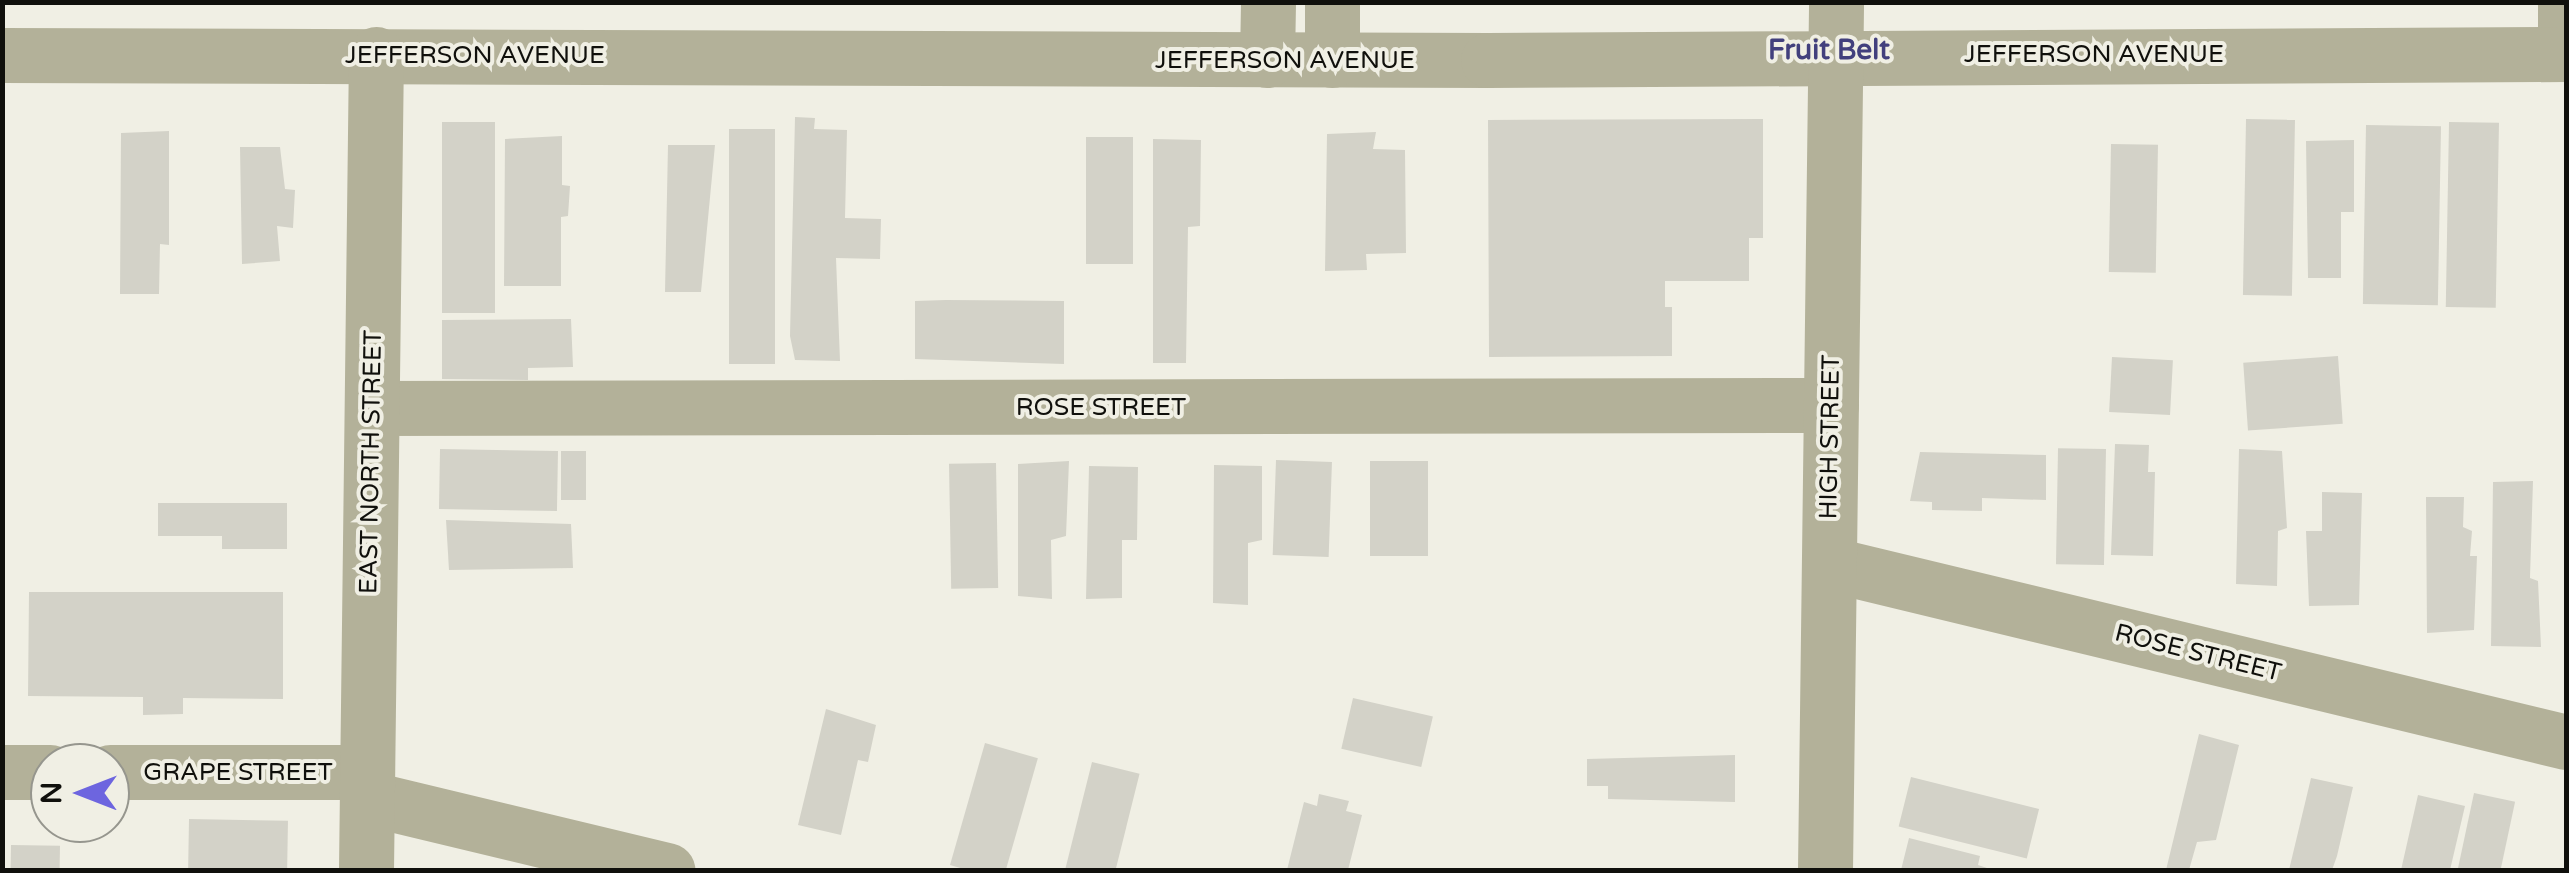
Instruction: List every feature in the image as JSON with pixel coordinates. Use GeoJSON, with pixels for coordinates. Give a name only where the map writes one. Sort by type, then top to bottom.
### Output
{"type":"FeatureCollection","features":[{"type":"Feature","properties":{"kind":"street"},"geometry":{"type":"LineString","coordinates":[[1267,60],[1268,2]]}},
{"type":"Feature","properties":{"kind":"street"},"geometry":{"type":"LineString","coordinates":[[1332,2],[1332,60]]}},
{"type":"Feature","properties":{"kind":"street"},"geometry":{"type":"LineString","coordinates":[[2565,2],[2566,54]]}},
{"type":"Feature","properties":{"kind":"street","name":"JEFFERSON AVENUE"},"geometry":{"type":"LineString","coordinates":[[2,55],[1332,60],[1835,28],[2566,54]]}},
{"type":"Feature","properties":{"kind":"street","name":"HIGH STREET"},"geometry":{"type":"LineString","coordinates":[[1825,870],[1835,28]]}},
{"type":"Feature","properties":{"kind":"street","name":"EAST NORTH STREET"},"geometry":{"type":"LineString","coordinates":[[366,870],[376,54]]}},
{"type":"Feature","properties":{"kind":"street","name":"ROSE STREET"},"geometry":{"type":"LineString","coordinates":[[372,408],[1831,406]]}},
{"type":"Feature","properties":{"kind":"street","name":"ROSE STREET"},"geometry":{"type":"LineString","coordinates":[[1829,564],[2566,742]]}},
{"type":"Feature","properties":{"kind":"street"},"geometry":{"type":"LineString","coordinates":[[2,772],[30,772]]}},
{"type":"Feature","properties":{"kind":"street","name":"GRAPE STREET"},"geometry":{"type":"LineString","coordinates":[[130,773],[367,785],[668,870]]}},
{"type":"Feature","properties":{"kind":"building"},"geometry":{"type":"Polygon","coordinates":[[[795,117],[815,118],[814,129],[847,130],[845,218],[881,219],[880,259],[836,258],[840,361],[795,360],[790,336],[795,117]]]}},
{"type":"Feature","properties":{"kind":"building"},"geometry":{"type":"Polygon","coordinates":[[[1763,119],[1763,238],[1749,238],[1749,281],[1665,281],[1665,307],[1672,307],[1672,356],[1489,357],[1488,120],[1763,119]]]}},
{"type":"Feature","properties":{"kind":"building"},"geometry":{"type":"Polygon","coordinates":[[[2246,119],[2295,120],[2292,296],[2243,295],[2246,119]]]}},
{"type":"Feature","properties":{"kind":"building"},"geometry":{"type":"Polygon","coordinates":[[[442,122],[495,122],[495,313],[442,313],[442,122]]]}},
{"type":"Feature","properties":{"kind":"building"},"geometry":{"type":"Polygon","coordinates":[[[2449,122],[2499,123],[2496,308],[2446,307],[2449,122]]]}},
{"type":"Feature","properties":{"kind":"building"},"geometry":{"type":"Polygon","coordinates":[[[2366,125],[2441,126],[2438,305],[2363,304],[2366,125]]]}},
{"type":"Feature","properties":{"kind":"building"},"geometry":{"type":"Polygon","coordinates":[[[729,129],[775,129],[775,364],[729,364],[729,129]]]}},
{"type":"Feature","properties":{"kind":"building"},"geometry":{"type":"Polygon","coordinates":[[[169,131],[169,245],[160,244],[159,294],[120,294],[121,133],[169,131]]]}},
{"type":"Feature","properties":{"kind":"building"},"geometry":{"type":"Polygon","coordinates":[[[1376,132],[1373,149],[1405,150],[1406,253],[1366,254],[1367,270],[1325,271],[1327,134],[1376,132]]]}},
{"type":"Feature","properties":{"kind":"building"},"geometry":{"type":"Polygon","coordinates":[[[562,136],[562,185],[570,186],[568,216],[561,217],[561,286],[504,286],[505,139],[562,136]]]}},
{"type":"Feature","properties":{"kind":"building"},"geometry":{"type":"Polygon","coordinates":[[[1086,137],[1133,137],[1133,264],[1086,264],[1086,137]]]}},
{"type":"Feature","properties":{"kind":"building"},"geometry":{"type":"Polygon","coordinates":[[[1153,139],[1201,140],[1200,226],[1188,227],[1186,363],[1153,363],[1153,139]]]}},
{"type":"Feature","properties":{"kind":"building"},"geometry":{"type":"Polygon","coordinates":[[[2354,140],[2354,212],[2341,212],[2341,278],[2308,278],[2306,141],[2354,140]]]}},
{"type":"Feature","properties":{"kind":"building"},"geometry":{"type":"Polygon","coordinates":[[[2111,144],[2158,145],[2156,273],[2109,272],[2111,144]]]}},
{"type":"Feature","properties":{"kind":"building"},"geometry":{"type":"Polygon","coordinates":[[[668,145],[715,145],[701,292],[665,292],[668,145]]]}},
{"type":"Feature","properties":{"kind":"building"},"geometry":{"type":"Polygon","coordinates":[[[240,147],[280,147],[285,189],[295,190],[293,228],[277,226],[280,261],[242,264],[240,147]]]}},
{"type":"Feature","properties":{"kind":"building"},"geometry":{"type":"Polygon","coordinates":[[[915,301],[1064,301],[1064,364],[915,359],[915,301]]]}},
{"type":"Feature","properties":{"kind":"building"},"geometry":{"type":"Polygon","coordinates":[[[571,319],[573,367],[528,368],[528,380],[442,379],[442,320],[571,319]]]}},
{"type":"Feature","properties":{"kind":"building"},"geometry":{"type":"Polygon","coordinates":[[[2338,356],[2343,424],[2248,430],[2243,363],[2338,356]]]}},
{"type":"Feature","properties":{"kind":"building"},"geometry":{"type":"Polygon","coordinates":[[[2112,357],[2173,360],[2170,415],[2109,412],[2112,357]]]}},
{"type":"Feature","properties":{"kind":"building"},"geometry":{"type":"Polygon","coordinates":[[[2115,444],[2149,445],[2148,472],[2155,472],[2153,556],[2111,555],[2115,444]]]}},
{"type":"Feature","properties":{"kind":"building"},"geometry":{"type":"Polygon","coordinates":[[[2058,448],[2106,449],[2104,565],[2056,564],[2058,448]]]}},
{"type":"Feature","properties":{"kind":"building"},"geometry":{"type":"Polygon","coordinates":[[[440,449],[558,451],[557,511],[439,509],[440,449]]]}},
{"type":"Feature","properties":{"kind":"building"},"geometry":{"type":"Polygon","coordinates":[[[2239,449],[2282,451],[2287,528],[2278,531],[2277,586],[2236,584],[2239,449]]]}},
{"type":"Feature","properties":{"kind":"building"},"geometry":{"type":"Polygon","coordinates":[[[561,451],[586,451],[586,500],[561,500],[561,451]]]}},
{"type":"Feature","properties":{"kind":"building"},"geometry":{"type":"Polygon","coordinates":[[[1920,452],[2046,455],[2046,500],[1982,498],[1982,511],[1932,510],[1932,502],[1910,501],[1920,452]]]}},
{"type":"Feature","properties":{"kind":"building"},"geometry":{"type":"Polygon","coordinates":[[[1276,460],[1332,462],[1329,557],[1273,555],[1276,460]]]}},
{"type":"Feature","properties":{"kind":"building"},"geometry":{"type":"Polygon","coordinates":[[[1069,461],[1066,536],[1051,540],[1052,599],[1018,596],[1018,464],[1069,461]]]}},
{"type":"Feature","properties":{"kind":"building"},"geometry":{"type":"Polygon","coordinates":[[[1370,461],[1428,461],[1428,556],[1370,556],[1370,461]]]}},
{"type":"Feature","properties":{"kind":"building"},"geometry":{"type":"Polygon","coordinates":[[[996,463],[998,588],[951,589],[949,464],[996,463]]]}},
{"type":"Feature","properties":{"kind":"building"},"geometry":{"type":"Polygon","coordinates":[[[1214,465],[1262,466],[1262,540],[1248,543],[1248,605],[1213,603],[1214,465]]]}},
{"type":"Feature","properties":{"kind":"building"},"geometry":{"type":"Polygon","coordinates":[[[1089,466],[1138,467],[1137,540],[1122,540],[1122,598],[1086,599],[1089,466]]]}},
{"type":"Feature","properties":{"kind":"building"},"geometry":{"type":"Polygon","coordinates":[[[2533,481],[2530,578],[2538,581],[2541,647],[2491,646],[2493,482],[2533,481]]]}},
{"type":"Feature","properties":{"kind":"building"},"geometry":{"type":"Polygon","coordinates":[[[2322,492],[2362,493],[2359,605],[2309,606],[2306,531],[2322,531],[2322,492]]]}},
{"type":"Feature","properties":{"kind":"building"},"geometry":{"type":"Polygon","coordinates":[[[2426,497],[2464,497],[2463,527],[2472,531],[2470,556],[2477,556],[2474,630],[2427,633],[2426,497]]]}},
{"type":"Feature","properties":{"kind":"building"},"geometry":{"type":"Polygon","coordinates":[[[158,503],[287,503],[287,549],[222,549],[222,536],[158,536],[158,503]]]}},
{"type":"Feature","properties":{"kind":"building"},"geometry":{"type":"Polygon","coordinates":[[[446,520],[571,524],[573,568],[449,570],[446,520]]]}},
{"type":"Feature","properties":{"kind":"building"},"geometry":{"type":"Polygon","coordinates":[[[29,592],[283,592],[283,699],[183,698],[183,714],[143,715],[143,697],[28,696],[29,592]]]}},
{"type":"Feature","properties":{"kind":"building"},"geometry":{"type":"Polygon","coordinates":[[[1353,698],[1433,716],[1421,767],[1341,749],[1353,698]]]}},
{"type":"Feature","properties":{"kind":"building"},"geometry":{"type":"Polygon","coordinates":[[[826,709],[876,725],[868,762],[858,760],[841,835],[798,825],[826,709]]]}},
{"type":"Feature","properties":{"kind":"building"},"geometry":{"type":"Polygon","coordinates":[[[2199,734],[2239,745],[2216,840],[2197,842],[2189,870],[2166,870],[2199,734]]]}},
{"type":"Feature","properties":{"kind":"building"},"geometry":{"type":"Polygon","coordinates":[[[985,743],[1038,758],[1006,870],[967,870],[950,865],[985,743]]]}},
{"type":"Feature","properties":{"kind":"building"},"geometry":{"type":"Polygon","coordinates":[[[1735,755],[1735,802],[1608,799],[1608,786],[1587,786],[1587,759],[1735,755]]]}},
{"type":"Feature","properties":{"kind":"building"},"geometry":{"type":"Polygon","coordinates":[[[1092,762],[1140,774],[1116,870],[1065,869],[1092,762]]]}},
{"type":"Feature","properties":{"kind":"building"},"geometry":{"type":"Polygon","coordinates":[[[1911,777],[2039,809],[2027,858],[1899,826],[1911,777]]]}},
{"type":"Feature","properties":{"kind":"building"},"geometry":{"type":"Polygon","coordinates":[[[2311,778],[2353,787],[2337,856],[2332,870],[2289,870],[2311,778]]]}},
{"type":"Feature","properties":{"kind":"building"},"geometry":{"type":"Polygon","coordinates":[[[2474,793],[2515,802],[2501,870],[2458,870],[2474,793]]]}},
{"type":"Feature","properties":{"kind":"building"},"geometry":{"type":"Polygon","coordinates":[[[1319,794],[1349,801],[1346,811],[1362,815],[1348,870],[1287,870],[1304,802],[1317,806],[1319,794]]]}},
{"type":"Feature","properties":{"kind":"building"},"geometry":{"type":"Polygon","coordinates":[[[2418,795],[2465,806],[2450,870],[2401,870],[2418,795]]]}},
{"type":"Feature","properties":{"kind":"building"},"geometry":{"type":"Polygon","coordinates":[[[189,819],[288,821],[287,870],[188,870],[189,819]]]}},
{"type":"Feature","properties":{"kind":"building"},"geometry":{"type":"Polygon","coordinates":[[[1909,838],[1980,856],[1978,865],[1993,870],[1901,870],[1909,838]]]}},
{"type":"Feature","properties":{"kind":"building"},"geometry":{"type":"Polygon","coordinates":[[[11,845],[60,846],[60,870],[11,870],[11,845]]]}},
{"type":"Feature","properties":{"kind":"district","name":"Fruit Belt"},"geometry":{"type":"Point","coordinates":[1829,50]}}]}
